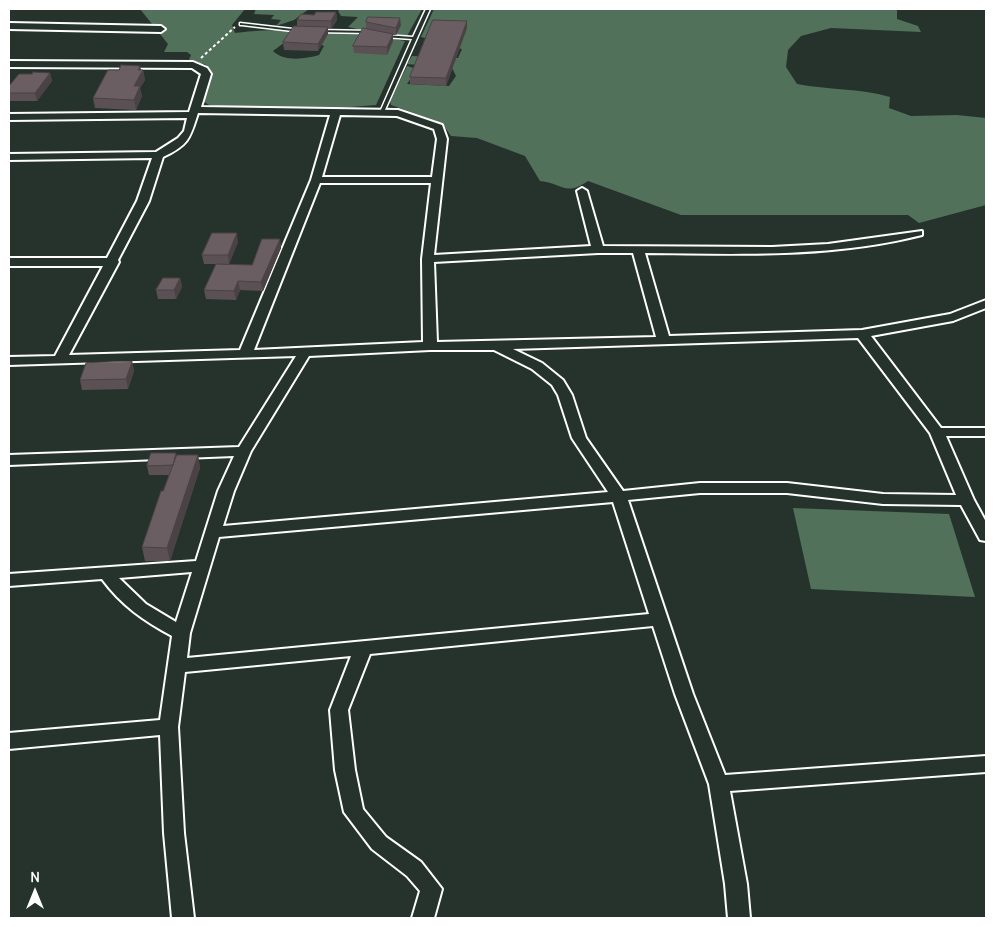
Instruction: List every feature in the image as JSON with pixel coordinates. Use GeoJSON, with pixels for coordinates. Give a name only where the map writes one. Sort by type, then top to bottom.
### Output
{"type":"FeatureCollection","features":[{"type":"Feature","properties":{"kind":"street"},"geometry":{"type":"LineString","coordinates":[[9,26],[161,29]]}},
{"type":"Feature","properties":{"kind":"street"},"geometry":{"type":"LineString","coordinates":[[9,64],[193,65],[204,70],[206,74],[193,112],[191,126],[183,140],[173,148],[158,155],[9,157]]}},
{"type":"Feature","properties":{"kind":"street"},"geometry":{"type":"LineString","coordinates":[[9,117],[193,112],[382,112],[413,116],[438,127],[442,139],[428,259],[430,346]]}},
{"type":"Feature","properties":{"kind":"street"},"geometry":{"type":"LineString","coordinates":[[246,352],[316,180],[336,112]]}},
{"type":"Feature","properties":{"kind":"street"},"geometry":{"type":"LineString","coordinates":[[60,359],[113,262],[143,201],[158,155]]}},
{"type":"Feature","properties":{"kind":"street"},"geometry":{"type":"LineString","coordinates":[[316,180],[437,180]]}},
{"type":"Feature","properties":{"kind":"street"},"geometry":{"type":"LineString","coordinates":[[582,191],[598,249]]}},
{"type":"Feature","properties":{"kind":"street"},"geometry":{"type":"LineString","coordinates":[[428,259],[598,249],[772,251],[828,248],[878,242],[918,233]]}},
{"type":"Feature","properties":{"kind":"street"},"geometry":{"type":"LineString","coordinates":[[638,249],[664,341]]}},
{"type":"Feature","properties":{"kind":"street"},"geometry":{"type":"LineString","coordinates":[[9,262],[113,262]]}},
{"type":"Feature","properties":{"kind":"street"},"geometry":{"type":"LineString","coordinates":[[9,361],[246,352],[305,352],[430,346],[496,346],[862,334],[953,317],[986,304]]}},
{"type":"Feature","properties":{"kind":"street"},"geometry":{"type":"LineString","coordinates":[[862,334],[937,432],[966,500],[986,536]]}},
{"type":"Feature","properties":{"kind":"street"},"geometry":{"type":"LineString","coordinates":[[496,346],[537,366],[558,383],[565,395],[579,438],[599,471],[619,496],[684,694],[719,784],[736,884],[739,918]]}},
{"type":"Feature","properties":{"kind":"street"},"geometry":{"type":"LineString","coordinates":[[183,918],[174,833],[169,727],[180,633],[200,566],[214,532],[226,491],[244,451],[293,375],[305,352]]}},
{"type":"Feature","properties":{"kind":"street"},"geometry":{"type":"LineString","coordinates":[[937,432],[986,432]]}},
{"type":"Feature","properties":{"kind":"street"},"geometry":{"type":"LineString","coordinates":[[9,460],[244,451]]}},
{"type":"Feature","properties":{"kind":"street"},"geometry":{"type":"LineString","coordinates":[[214,532],[700,488],[788,488],[883,499],[966,500]]}},
{"type":"Feature","properties":{"kind":"street"},"geometry":{"type":"LineString","coordinates":[[9,580],[200,566]]}},
{"type":"Feature","properties":{"kind":"street"},"geometry":{"type":"LineString","coordinates":[[108,573],[122,594],[147,615],[180,633]]}},
{"type":"Feature","properties":{"kind":"street"},"geometry":{"type":"LineString","coordinates":[[177,666],[659,619]]}},
{"type":"Feature","properties":{"kind":"street"},"geometry":{"type":"LineString","coordinates":[[363,648],[339,710],[345,770],[354,812],[379,843],[414,869],[431,888],[423,918]]}},
{"type":"Feature","properties":{"kind":"street"},"geometry":{"type":"LineString","coordinates":[[9,741],[169,727]]}},
{"type":"Feature","properties":{"kind":"street"},"geometry":{"type":"LineString","coordinates":[[719,784],[986,764]]}},
{"type":"Feature","properties":{"kind":"lane"},"geometry":{"type":"LineString","coordinates":[[382,112],[428,9]]}},
{"type":"Feature","properties":{"kind":"lane"},"geometry":{"type":"LineString","coordinates":[[242,24],[302,31],[373,32],[391,38],[414,38]]}},
{"type":"Feature","properties":{"kind":"path"},"geometry":{"type":"LineString","coordinates":[[193,65],[234,27],[242,24]]}},
{"type":"Feature","properties":{"kind":"green space"},"geometry":{"type":"Polygon","coordinates":[[[140,9],[245,9],[232,25],[235,33],[299,30],[363,35],[405,41],[376,105],[325,109],[221,108],[209,105],[203,101],[208,68],[205,64],[188,62],[191,55],[187,52],[164,52],[168,44],[140,9]],[[285,42],[273,51],[283,57],[307,58],[319,55],[324,46],[320,44],[285,42]]]}},
{"type":"Feature","properties":{"kind":"green space"},"geometry":{"type":"Polygon","coordinates":[[[256,9],[309,9],[294,20],[276,26],[281,20],[271,19],[274,15],[254,14],[256,9]]]}},
{"type":"Feature","properties":{"kind":"green space"},"geometry":{"type":"Polygon","coordinates":[[[340,9],[422,9],[407,36],[398,38],[348,27],[358,17],[341,16],[338,11],[340,9]]]}},
{"type":"Feature","properties":{"kind":"green space"},"geometry":{"type":"Polygon","coordinates":[[[434,9],[897,9],[897,19],[918,26],[921,32],[831,28],[801,36],[788,50],[786,67],[797,84],[867,92],[890,97],[889,108],[911,116],[957,115],[986,118],[986,205],[919,223],[908,215],[681,215],[588,181],[580,186],[568,189],[540,181],[525,156],[477,138],[451,136],[444,126],[436,121],[391,105],[390,101],[407,66],[417,69],[407,84],[449,86],[456,76],[452,68],[407,64],[412,56],[458,58],[462,49],[421,37],[434,9]]]}},
{"type":"Feature","properties":{"kind":"green space"},"geometry":{"type":"Polygon","coordinates":[[[793,508],[949,514],[975,597],[811,589],[793,508]]]}},
{"type":"Feature","properties":{"kind":"building"},"geometry":{"type":"Polygon","coordinates":[[[316,12],[336,12],[331,21],[297,20],[301,14],[314,15],[316,12]]]}},
{"type":"Feature","properties":{"kind":"building"},"geometry":{"type":"Polygon","coordinates":[[[368,17],[400,18],[396,28],[366,22],[368,17]]]}},
{"type":"Feature","properties":{"kind":"building"},"geometry":{"type":"Polygon","coordinates":[[[433,20],[467,21],[446,78],[410,77],[433,20]]]}},
{"type":"Feature","properties":{"kind":"building"},"geometry":{"type":"Polygon","coordinates":[[[294,26],[328,27],[318,44],[283,42],[294,26]]]}},
{"type":"Feature","properties":{"kind":"building"},"geometry":{"type":"Polygon","coordinates":[[[363,28],[393,34],[387,47],[353,46],[363,28]]]}},
{"type":"Feature","properties":{"kind":"building"},"geometry":{"type":"Polygon","coordinates":[[[121,65],[140,66],[138,70],[143,70],[134,86],[140,86],[134,100],[93,98],[108,70],[119,70],[121,65]]]}},
{"type":"Feature","properties":{"kind":"building"},"geometry":{"type":"Polygon","coordinates":[[[33,72],[50,73],[35,93],[9,93],[9,86],[19,74],[32,74],[33,72]]]}},
{"type":"Feature","properties":{"kind":"building"},"geometry":{"type":"Polygon","coordinates":[[[212,233],[237,233],[228,255],[202,255],[212,233]]]}},
{"type":"Feature","properties":{"kind":"building"},"geometry":{"type":"Polygon","coordinates":[[[262,239],[280,239],[261,282],[238,281],[234,291],[204,290],[216,264],[252,265],[262,239]]]}},
{"type":"Feature","properties":{"kind":"building"},"geometry":{"type":"Polygon","coordinates":[[[163,278],[180,278],[174,290],[156,290],[163,278]]]}},
{"type":"Feature","properties":{"kind":"building"},"geometry":{"type":"Polygon","coordinates":[[[132,362],[126,379],[80,380],[86,363],[132,362]]]}},
{"type":"Feature","properties":{"kind":"building"},"geometry":{"type":"Polygon","coordinates":[[[151,453],[176,453],[173,465],[147,466],[151,453]]]}},
{"type":"Feature","properties":{"kind":"building"},"geometry":{"type":"Polygon","coordinates":[[[177,455],[198,455],[167,548],[142,547],[161,491],[163,491],[177,455]]]}}]}
